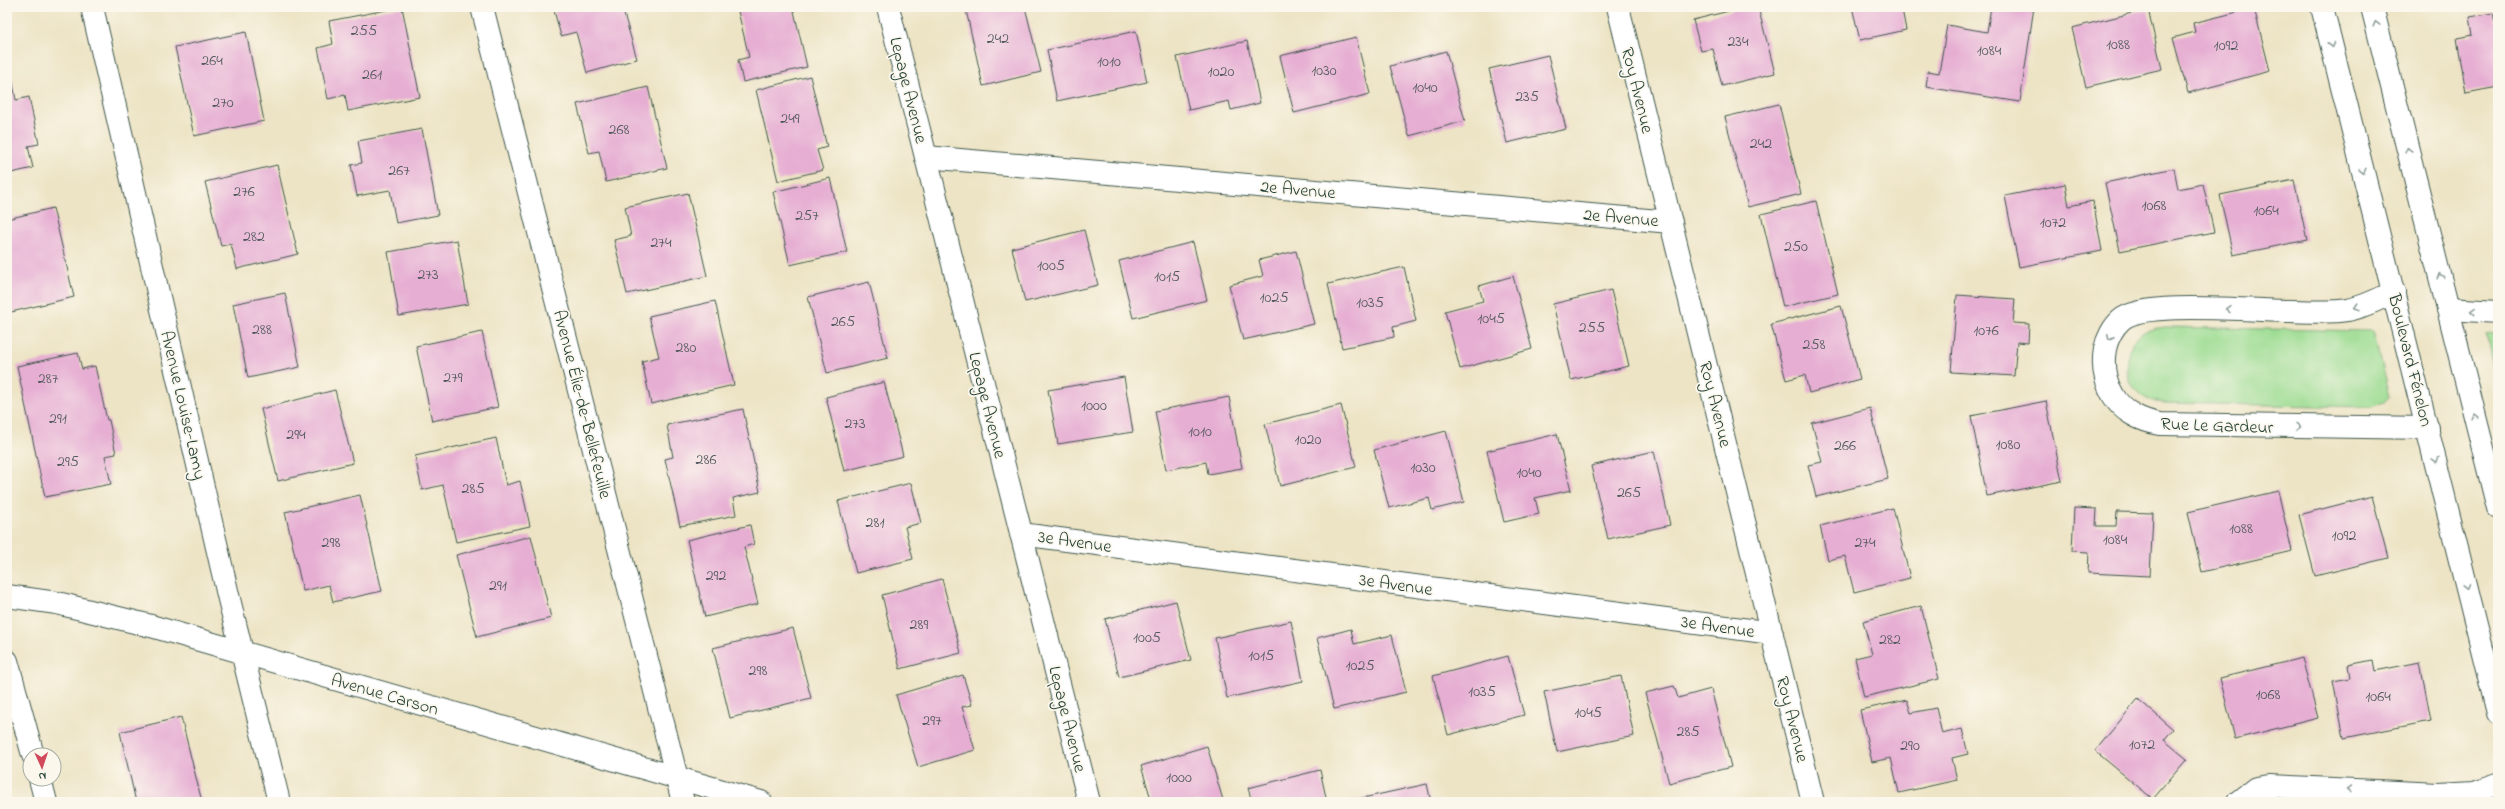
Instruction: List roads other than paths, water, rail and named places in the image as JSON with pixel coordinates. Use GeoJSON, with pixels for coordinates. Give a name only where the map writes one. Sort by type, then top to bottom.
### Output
{"type":"FeatureCollection","features":[{"type":"Feature","properties":{"kind":"street","name":"Avenue Louise-Lamy"},"geometry":{"type":"LineString","coordinates":[[92,7],[279,802]]}},
{"type":"Feature","properties":{"kind":"street","name":"Avenue Élie-de-Bellefeuille"},"geometry":{"type":"LineString","coordinates":[[482,7],[683,802]]}},
{"type":"Feature","properties":{"kind":"street","name":"Lepage Avenue"},"geometry":{"type":"LineString","coordinates":[[888,7],[1089,802]]}},
{"type":"Feature","properties":{"kind":"street","name":"Roy Avenue"},"geometry":{"type":"LineString","coordinates":[[1618,7],[1813,802]]}},
{"type":"Feature","properties":{"kind":"street","name":"Boulevard Fénelon"},"geometry":{"type":"LineString","coordinates":[[2322,7],[2498,713]]}},
{"type":"Feature","properties":{"kind":"street"},"geometry":{"type":"LineString","coordinates":[[2372,7],[2448,310],[2490,438],[2498,508]]}},
{"type":"Feature","properties":{"kind":"street","name":"2e Avenue"},"geometry":{"type":"LineString","coordinates":[[926,157],[1670,222]]}},
{"type":"Feature","properties":{"kind":"street","name":"Rue Le Gardeur"},"geometry":{"type":"LineString","coordinates":[[2394,292],[2348,310],[2164,308],[2133,314],[2121,319],[2109,338],[2103,360],[2104,374],[2114,398],[2125,408],[2136,417],[2160,424],[2428,428]]}},
{"type":"Feature","properties":{"kind":"street"},"geometry":{"type":"LineString","coordinates":[[2448,310],[2498,312]]}},
{"type":"Feature","properties":{"kind":"street","name":"3e Avenue"},"geometry":{"type":"LineString","coordinates":[[1021,534],[1772,633]]}},
{"type":"Feature","properties":{"kind":"street","name":"Avenue Carson"},"geometry":{"type":"LineString","coordinates":[[7,596],[57,603],[93,611],[760,802]]}},
{"type":"Feature","properties":{"kind":"street"},"geometry":{"type":"LineString","coordinates":[[7,661],[31,747]]}},
{"type":"Feature","properties":{"kind":"street"},"geometry":{"type":"LineString","coordinates":[[2238,802],[2256,788],[2269,786],[2439,794],[2475,792],[2498,784]]}},
{"type":"Feature","properties":{"kind":"street"},"geometry":{"type":"LineString","coordinates":[[42,787],[46,802]]}}]}
